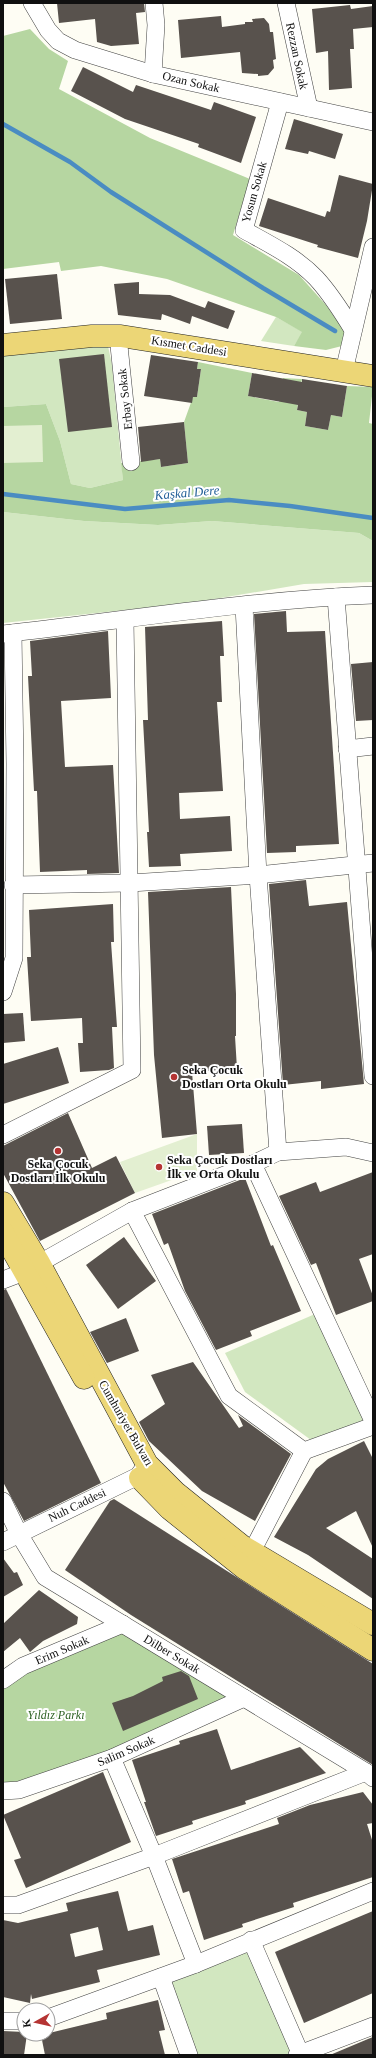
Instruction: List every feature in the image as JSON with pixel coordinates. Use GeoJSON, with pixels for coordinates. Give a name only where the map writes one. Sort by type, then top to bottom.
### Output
{"type":"FeatureCollection","features":[{"type":"Feature","properties":{"kind":"main road","name":"Kısmet Caddesi"},"geometry":{"type":"LineString","coordinates":[[3,345],[92,336],[118,336],[344,370],[373,376]]}},
{"type":"Feature","properties":{"kind":"main road","name":"Cumhuriyet Bulvarı"},"geometry":{"type":"LineString","coordinates":[[3,1203],[32,1267],[142,1470],[176,1492],[248,1560],[373,1650]]}},
{"type":"Feature","properties":{"kind":"main road","name":"Cumhuriyet Bulvarı"},"geometry":{"type":"LineString","coordinates":[[3,1233],[32,1267]]}},
{"type":"Feature","properties":{"kind":"main road","name":"Cumhuriyet Bulvarı"},"geometry":{"type":"LineString","coordinates":[[248,1560],[373,1624]]}},
{"type":"Feature","properties":{"kind":"street","name":"Ozan Sokak"},"geometry":{"type":"LineString","coordinates":[[32,3],[48,30],[66,46],[153,74],[373,122]]}},
{"type":"Feature","properties":{"kind":"street"},"geometry":{"type":"LineString","coordinates":[[153,74],[156,25],[154,3]]}},
{"type":"Feature","properties":{"kind":"street","name":"Rezzan Sokak"},"geometry":{"type":"LineString","coordinates":[[286,3],[309,108]]}},
{"type":"Feature","properties":{"kind":"street","name":"Yosun Sokak"},"geometry":{"type":"LineString","coordinates":[[280,102],[244,230],[297,261],[315,277],[335,302],[354,330]]}},
{"type":"Feature","properties":{"kind":"street"},"geometry":{"type":"LineString","coordinates":[[344,370],[373,246]]}},
{"type":"Feature","properties":{"kind":"street","name":"Erbay Sokak"},"geometry":{"type":"LineString","coordinates":[[118,336],[131,462]]}},
{"type":"Feature","properties":{"kind":"street"},"geometry":{"type":"LineString","coordinates":[[3,992],[14,958],[9,764],[8,634],[336,596],[373,595]]}},
{"type":"Feature","properties":{"kind":"street"},"geometry":{"type":"LineString","coordinates":[[336,596],[347,749],[365,863],[373,1076]]}},
{"type":"Feature","properties":{"kind":"street"},"geometry":{"type":"LineString","coordinates":[[244,606],[258,875],[278,1152]]}},
{"type":"Feature","properties":{"kind":"street"},"geometry":{"type":"LineString","coordinates":[[3,1135],[132,1070],[125,620]]}},
{"type":"Feature","properties":{"kind":"street"},"geometry":{"type":"LineString","coordinates":[[347,749],[373,746]]}},
{"type":"Feature","properties":{"kind":"street"},"geometry":{"type":"LineString","coordinates":[[13,885],[130,883],[258,875],[365,863]]}},
{"type":"Feature","properties":{"kind":"street"},"geometry":{"type":"LineString","coordinates":[[3,1280],[32,1267],[132,1211],[253,1164],[278,1152],[346,1147],[373,1153]]}},
{"type":"Feature","properties":{"kind":"street"},"geometry":{"type":"LineString","coordinates":[[253,1164],[373,1421]]}},
{"type":"Feature","properties":{"kind":"street"},"geometry":{"type":"LineString","coordinates":[[132,1211],[229,1396],[304,1451]]}},
{"type":"Feature","properties":{"kind":"street"},"geometry":{"type":"LineString","coordinates":[[248,1560],[304,1451],[373,1426]]}},
{"type":"Feature","properties":{"kind":"street","name":"Nuh Caddesi"},"geometry":{"type":"LineString","coordinates":[[3,1542],[142,1470]]}},
{"type":"Feature","properties":{"kind":"street","name":"Dilber Sokak"},"geometry":{"type":"LineString","coordinates":[[3,1501],[19,1534],[45,1577],[370,1775]]}},
{"type":"Feature","properties":{"kind":"street","name":"Erim Sokak"},"geometry":{"type":"LineString","coordinates":[[3,1680],[23,1666],[123,1624]]}},
{"type":"Feature","properties":{"kind":"street","name":"Salim Sokak"},"geometry":{"type":"LineString","coordinates":[[3,1792],[19,1790],[112,1758],[244,1698]]}},
{"type":"Feature","properties":{"kind":"street"},"geometry":{"type":"LineString","coordinates":[[112,1758],[154,1856],[196,1964]]}},
{"type":"Feature","properties":{"kind":"street"},"geometry":{"type":"LineString","coordinates":[[3,1905],[18,1905],[370,1775]]}},
{"type":"Feature","properties":{"kind":"street"},"geometry":{"type":"LineString","coordinates":[[56,2015],[196,1964],[251,1940],[373,1891]]}},
{"type":"Feature","properties":{"kind":"street"},"geometry":{"type":"LineString","coordinates":[[251,1940],[300,2054],[373,2026]]}},
{"type":"Feature","properties":{"kind":"street"},"geometry":{"type":"LineString","coordinates":[[161,1977],[189,2055]]}},
{"type":"Feature","properties":{"kind":"street"},"geometry":{"type":"LineString","coordinates":[[3,2021],[16,2021]]}},
{"type":"Feature","properties":{"kind":"green space"},"geometry":{"type":"Polygon","coordinates":[[[30,29],[49,49],[68,61],[59,89],[150,138],[250,179],[233,235],[299,275],[326,305],[348,336],[342,346],[326,350],[294,346],[302,332],[276,317],[167,279],[101,266],[61,271],[59,262],[3,269],[3,36],[30,29]]]}},
{"type":"Feature","properties":{"kind":"green space"},"geometry":{"type":"Polygon","coordinates":[[[276,317],[303,332],[294,346],[261,341],[276,317]]]}},
{"type":"Feature","properties":{"kind":"green space"},"geometry":{"type":"Polygon","coordinates":[[[97,345],[108,346],[112,365],[123,480],[90,488],[71,484],[60,441],[46,404],[3,407],[3,353],[97,345]]]}},
{"type":"Feature","properties":{"kind":"green space"},"geometry":{"type":"Polygon","coordinates":[[[198,362],[252,373],[248,396],[279,402],[283,378],[302,379],[297,410],[307,412],[305,426],[328,430],[331,415],[342,417],[347,386],[373,387],[369,423],[373,424],[373,541],[359,533],[212,521],[158,525],[84,521],[3,512],[3,407],[46,404],[60,441],[71,484],[90,488],[123,480],[121,463],[160,459],[161,467],[188,463],[184,422],[193,397],[197,397],[201,369],[197,369],[198,362]]]}},
{"type":"Feature","properties":{"kind":"green space"},"geometry":{"type":"Polygon","coordinates":[[[42,425],[43,462],[3,463],[3,426],[42,425]]]}},
{"type":"Feature","properties":{"kind":"green space"},"geometry":{"type":"Polygon","coordinates":[[[3,512],[84,521],[158,525],[212,521],[359,533],[373,541],[373,582],[304,584],[191,603],[3,623],[3,512]]]}},
{"type":"Feature","properties":{"kind":"green space","name":"Seka Çocuk Dostları İlk ve Orta Okulu"},"geometry":{"type":"Polygon","coordinates":[[[197,1134],[197,1171],[135,1193],[120,1162],[197,1134]]]}},
{"type":"Feature","properties":{"kind":"green space"},"geometry":{"type":"Polygon","coordinates":[[[315,1314],[364,1421],[311,1440],[245,1392],[225,1353],[315,1314]]]}},
{"type":"Feature","properties":{"kind":"green space","name":"Yıldız Parkı"},"geometry":{"type":"Polygon","coordinates":[[[123,1624],[244,1698],[3,1791],[3,1680],[123,1624]]]}},
{"type":"Feature","properties":{"kind":"green space"},"geometry":{"type":"Polygon","coordinates":[[[251,1940],[297,2055],[189,2055],[161,1977],[251,1940]]]}},
{"type":"Feature","properties":{"kind":"building"},"geometry":{"type":"Polygon","coordinates":[[[57,3],[144,3],[145,12],[136,13],[139,44],[111,46],[97,42],[95,19],[59,23],[57,3]]]}},
{"type":"Feature","properties":{"kind":"building"},"geometry":{"type":"Polygon","coordinates":[[[350,5],[351,9],[373,6],[373,27],[353,29],[354,49],[350,49],[352,88],[329,90],[328,51],[316,53],[312,9],[350,5]]]}},
{"type":"Feature","properties":{"kind":"building"},"geometry":{"type":"Polygon","coordinates":[[[221,16],[222,27],[245,24],[245,22],[253,22],[252,19],[264,18],[269,24],[270,32],[273,32],[276,59],[273,60],[274,68],[268,75],[258,76],[258,74],[242,73],[240,52],[181,58],[178,20],[221,16]]]}},
{"type":"Feature","properties":{"kind":"building"},"geometry":{"type":"Polygon","coordinates":[[[83,67],[133,92],[136,85],[211,110],[214,102],[256,117],[241,163],[198,147],[199,144],[125,119],[71,91],[83,67]]]}},
{"type":"Feature","properties":{"kind":"building"},"geometry":{"type":"Polygon","coordinates":[[[294,119],[343,134],[335,159],[309,151],[308,154],[285,149],[294,119]]]}},
{"type":"Feature","properties":{"kind":"building"},"geometry":{"type":"Polygon","coordinates":[[[339,175],[373,184],[367,221],[358,258],[317,247],[318,245],[259,226],[268,198],[325,217],[327,211],[330,212],[339,175]]]}},
{"type":"Feature","properties":{"kind":"building"},"geometry":{"type":"Polygon","coordinates":[[[57,274],[62,319],[10,324],[5,279],[57,274]]]}},
{"type":"Feature","properties":{"kind":"building"},"geometry":{"type":"Polygon","coordinates":[[[139,282],[139,294],[170,295],[205,308],[208,301],[235,311],[228,329],[192,316],[190,324],[162,314],[161,320],[118,315],[114,284],[139,282]]]}},
{"type":"Feature","properties":{"kind":"building"},"geometry":{"type":"Polygon","coordinates":[[[104,354],[112,427],[68,432],[59,359],[104,354]]]}},
{"type":"Feature","properties":{"kind":"building"},"geometry":{"type":"Polygon","coordinates":[[[151,355],[198,362],[197,369],[201,369],[197,397],[193,397],[192,403],[144,396],[151,355]]]}},
{"type":"Feature","properties":{"kind":"building"},"geometry":{"type":"Polygon","coordinates":[[[252,373],[302,382],[302,379],[347,386],[342,417],[331,415],[328,430],[305,426],[307,412],[297,410],[298,405],[248,396],[252,373]]]}},
{"type":"Feature","properties":{"kind":"building"},"geometry":{"type":"Polygon","coordinates":[[[184,422],[188,463],[161,467],[160,459],[141,462],[138,427],[184,422]]]}},
{"type":"Feature","properties":{"kind":"building"},"geometry":{"type":"Polygon","coordinates":[[[286,611],[287,632],[325,631],[339,844],[296,846],[296,852],[267,853],[254,614],[286,611]]]}},
{"type":"Feature","properties":{"kind":"building"},"geometry":{"type":"Polygon","coordinates":[[[222,621],[224,656],[220,656],[222,702],[217,702],[223,791],[179,793],[180,819],[230,816],[232,851],[180,854],[181,866],[149,867],[147,832],[149,832],[143,720],[148,720],[145,627],[222,621]]]}},
{"type":"Feature","properties":{"kind":"building"},"geometry":{"type":"Polygon","coordinates":[[[108,631],[111,698],[61,701],[65,767],[113,765],[119,873],[87,874],[87,870],[40,872],[37,791],[34,791],[28,676],[32,676],[30,641],[108,631]]]}},
{"type":"Feature","properties":{"kind":"building"},"geometry":{"type":"Polygon","coordinates":[[[373,662],[373,720],[356,721],[351,664],[373,662]]]}},
{"type":"Feature","properties":{"kind":"building"},"geometry":{"type":"Polygon","coordinates":[[[306,880],[309,906],[347,902],[364,1084],[321,1089],[321,1081],[283,1085],[269,884],[306,880]]]}},
{"type":"Feature","properties":{"kind":"building"},"geometry":{"type":"Polygon","coordinates":[[[231,887],[236,994],[235,1036],[237,1069],[192,1072],[197,1134],[162,1138],[154,1055],[148,892],[231,887]]]}},
{"type":"Feature","properties":{"kind":"building"},"geometry":{"type":"Polygon","coordinates":[[[113,904],[114,942],[111,942],[117,1027],[112,1027],[114,1068],[109,1070],[80,1072],[78,1043],[83,1043],[82,1018],[31,1021],[27,957],[31,957],[29,910],[113,904]]]}},
{"type":"Feature","properties":{"kind":"building"},"geometry":{"type":"Polygon","coordinates":[[[23,1013],[25,1041],[3,1043],[3,1014],[23,1013]]]}},
{"type":"Feature","properties":{"kind":"building"},"geometry":{"type":"Polygon","coordinates":[[[58,1047],[69,1083],[3,1104],[3,1064],[58,1047]]]}},
{"type":"Feature","properties":{"kind":"building"},"geometry":{"type":"Polygon","coordinates":[[[68,1113],[92,1168],[116,1156],[135,1193],[40,1241],[3,1173],[3,1146],[68,1113]]]}},
{"type":"Feature","properties":{"kind":"building"},"geometry":{"type":"Polygon","coordinates":[[[242,1124],[244,1153],[209,1155],[207,1126],[242,1124]]]}},
{"type":"Feature","properties":{"kind":"building"},"geometry":{"type":"Polygon","coordinates":[[[373,1172],[373,1254],[359,1259],[373,1296],[373,1301],[336,1315],[316,1263],[311,1265],[279,1196],[316,1182],[320,1192],[373,1172]]]}},
{"type":"Feature","properties":{"kind":"building"},"geometry":{"type":"Polygon","coordinates":[[[245,1178],[271,1246],[273,1245],[301,1311],[250,1331],[252,1336],[216,1350],[185,1291],[168,1243],[164,1245],[152,1214],[245,1178]]]}},
{"type":"Feature","properties":{"kind":"building"},"geometry":{"type":"Polygon","coordinates":[[[124,1237],[156,1281],[118,1309],[86,1265],[124,1237]]]}},
{"type":"Feature","properties":{"kind":"building"},"geometry":{"type":"Polygon","coordinates":[[[6,1289],[101,1483],[24,1521],[3,1482],[3,1290],[6,1289]]]}},
{"type":"Feature","properties":{"kind":"building"},"geometry":{"type":"Polygon","coordinates":[[[126,1318],[139,1351],[107,1363],[90,1332],[126,1318]]]}},
{"type":"Feature","properties":{"kind":"building"},"geometry":{"type":"Polygon","coordinates":[[[193,1362],[239,1428],[243,1426],[238,1415],[291,1454],[255,1521],[202,1491],[149,1441],[139,1422],[165,1404],[151,1375],[193,1362]]]}},
{"type":"Feature","properties":{"kind":"building"},"geometry":{"type":"Polygon","coordinates":[[[364,1441],[373,1459],[373,1548],[356,1511],[326,1528],[373,1559],[373,1599],[308,1555],[274,1537],[316,1469],[328,1459],[364,1441]]]}},
{"type":"Feature","properties":{"kind":"building"},"geometry":{"type":"Polygon","coordinates":[[[114,1499],[373,1664],[373,1765],[131,1615],[65,1570],[110,1501],[114,1499]]]}},
{"type":"Feature","properties":{"kind":"building"},"geometry":{"type":"Polygon","coordinates":[[[3,1558],[14,1573],[17,1572],[23,1585],[3,1597],[3,1558]]]}},
{"type":"Feature","properties":{"kind":"building"},"geometry":{"type":"Polygon","coordinates":[[[39,1590],[78,1617],[77,1624],[43,1641],[30,1652],[20,1638],[3,1652],[3,1624],[39,1590]]]}},
{"type":"Feature","properties":{"kind":"building"},"geometry":{"type":"Polygon","coordinates":[[[181,1671],[189,1676],[198,1699],[123,1731],[112,1703],[133,1696],[163,1681],[162,1677],[181,1671]]]}},
{"type":"Feature","properties":{"kind":"building"},"geometry":{"type":"Polygon","coordinates":[[[217,1729],[231,1770],[300,1747],[326,1773],[245,1801],[246,1804],[192,1821],[193,1824],[156,1836],[144,1802],[146,1802],[132,1760],[180,1744],[179,1741],[217,1729]]]}},
{"type":"Feature","properties":{"kind":"building"},"geometry":{"type":"Polygon","coordinates":[[[103,1772],[131,1842],[26,1888],[14,1860],[21,1858],[3,1815],[103,1772]]]}},
{"type":"Feature","properties":{"kind":"building"},"geometry":{"type":"Polygon","coordinates":[[[363,1792],[373,1805],[373,1823],[367,1824],[373,1843],[373,1877],[293,1903],[294,1907],[242,1924],[243,1927],[204,1940],[189,1891],[183,1893],[172,1859],[279,1824],[277,1818],[310,1805],[363,1792]]]}},
{"type":"Feature","properties":{"kind":"building"},"geometry":{"type":"Polygon","coordinates":[[[118,1891],[128,1931],[153,1925],[160,1955],[97,1970],[100,1982],[32,1999],[31,1994],[30,2002],[3,1997],[3,1920],[18,1923],[68,1911],[66,1903],[118,1891]],[[98,1927],[70,1934],[75,1957],[103,1950],[98,1927]]]}},
{"type":"Feature","properties":{"kind":"building"},"geometry":{"type":"Polygon","coordinates":[[[373,1911],[373,1993],[304,2023],[275,1952],[373,1911]]]}},
{"type":"Feature","properties":{"kind":"building"},"geometry":{"type":"Polygon","coordinates":[[[158,2000],[165,2030],[159,2031],[165,2055],[45,2055],[42,2042],[56,2042],[56,2031],[107,2019],[106,2013],[158,2000]]]}},
{"type":"Feature","properties":{"kind":"building"},"geometry":{"type":"Polygon","coordinates":[[[3,2031],[16,2032],[16,2042],[26,2042],[24,2055],[3,2055],[3,2031]]]}},
{"type":"Feature","properties":{"kind":"building"},"geometry":{"type":"Polygon","coordinates":[[[373,2037],[373,2055],[330,2055],[368,2039],[373,2037]]]}},
{"type":"Feature","properties":{"kind":"waterway"},"geometry":{"type":"LineString","coordinates":[[3,124],[70,162],[111,192],[263,288],[335,331]]}},
{"type":"Feature","properties":{"kind":"waterway","name":"Kaşkal Dere"},"geometry":{"type":"LineString","coordinates":[[3,494],[125,509],[229,500],[290,506],[373,518]]}},
{"type":"Feature","properties":{"kind":"place","name":"Seka Çocuk Dostları Orta Okulu"},"geometry":{"type":"Point","coordinates":[174,1077]}},
{"type":"Feature","properties":{"kind":"place","name":"Seka Çocuk Dostları İlk Okulu"},"geometry":{"type":"Point","coordinates":[58,1151]}},
{"type":"Feature","properties":{"kind":"place","name":"Seka Çocuk Dostları İlk ve Orta Okulu"},"geometry":{"type":"Point","coordinates":[159,1167]}}]}
